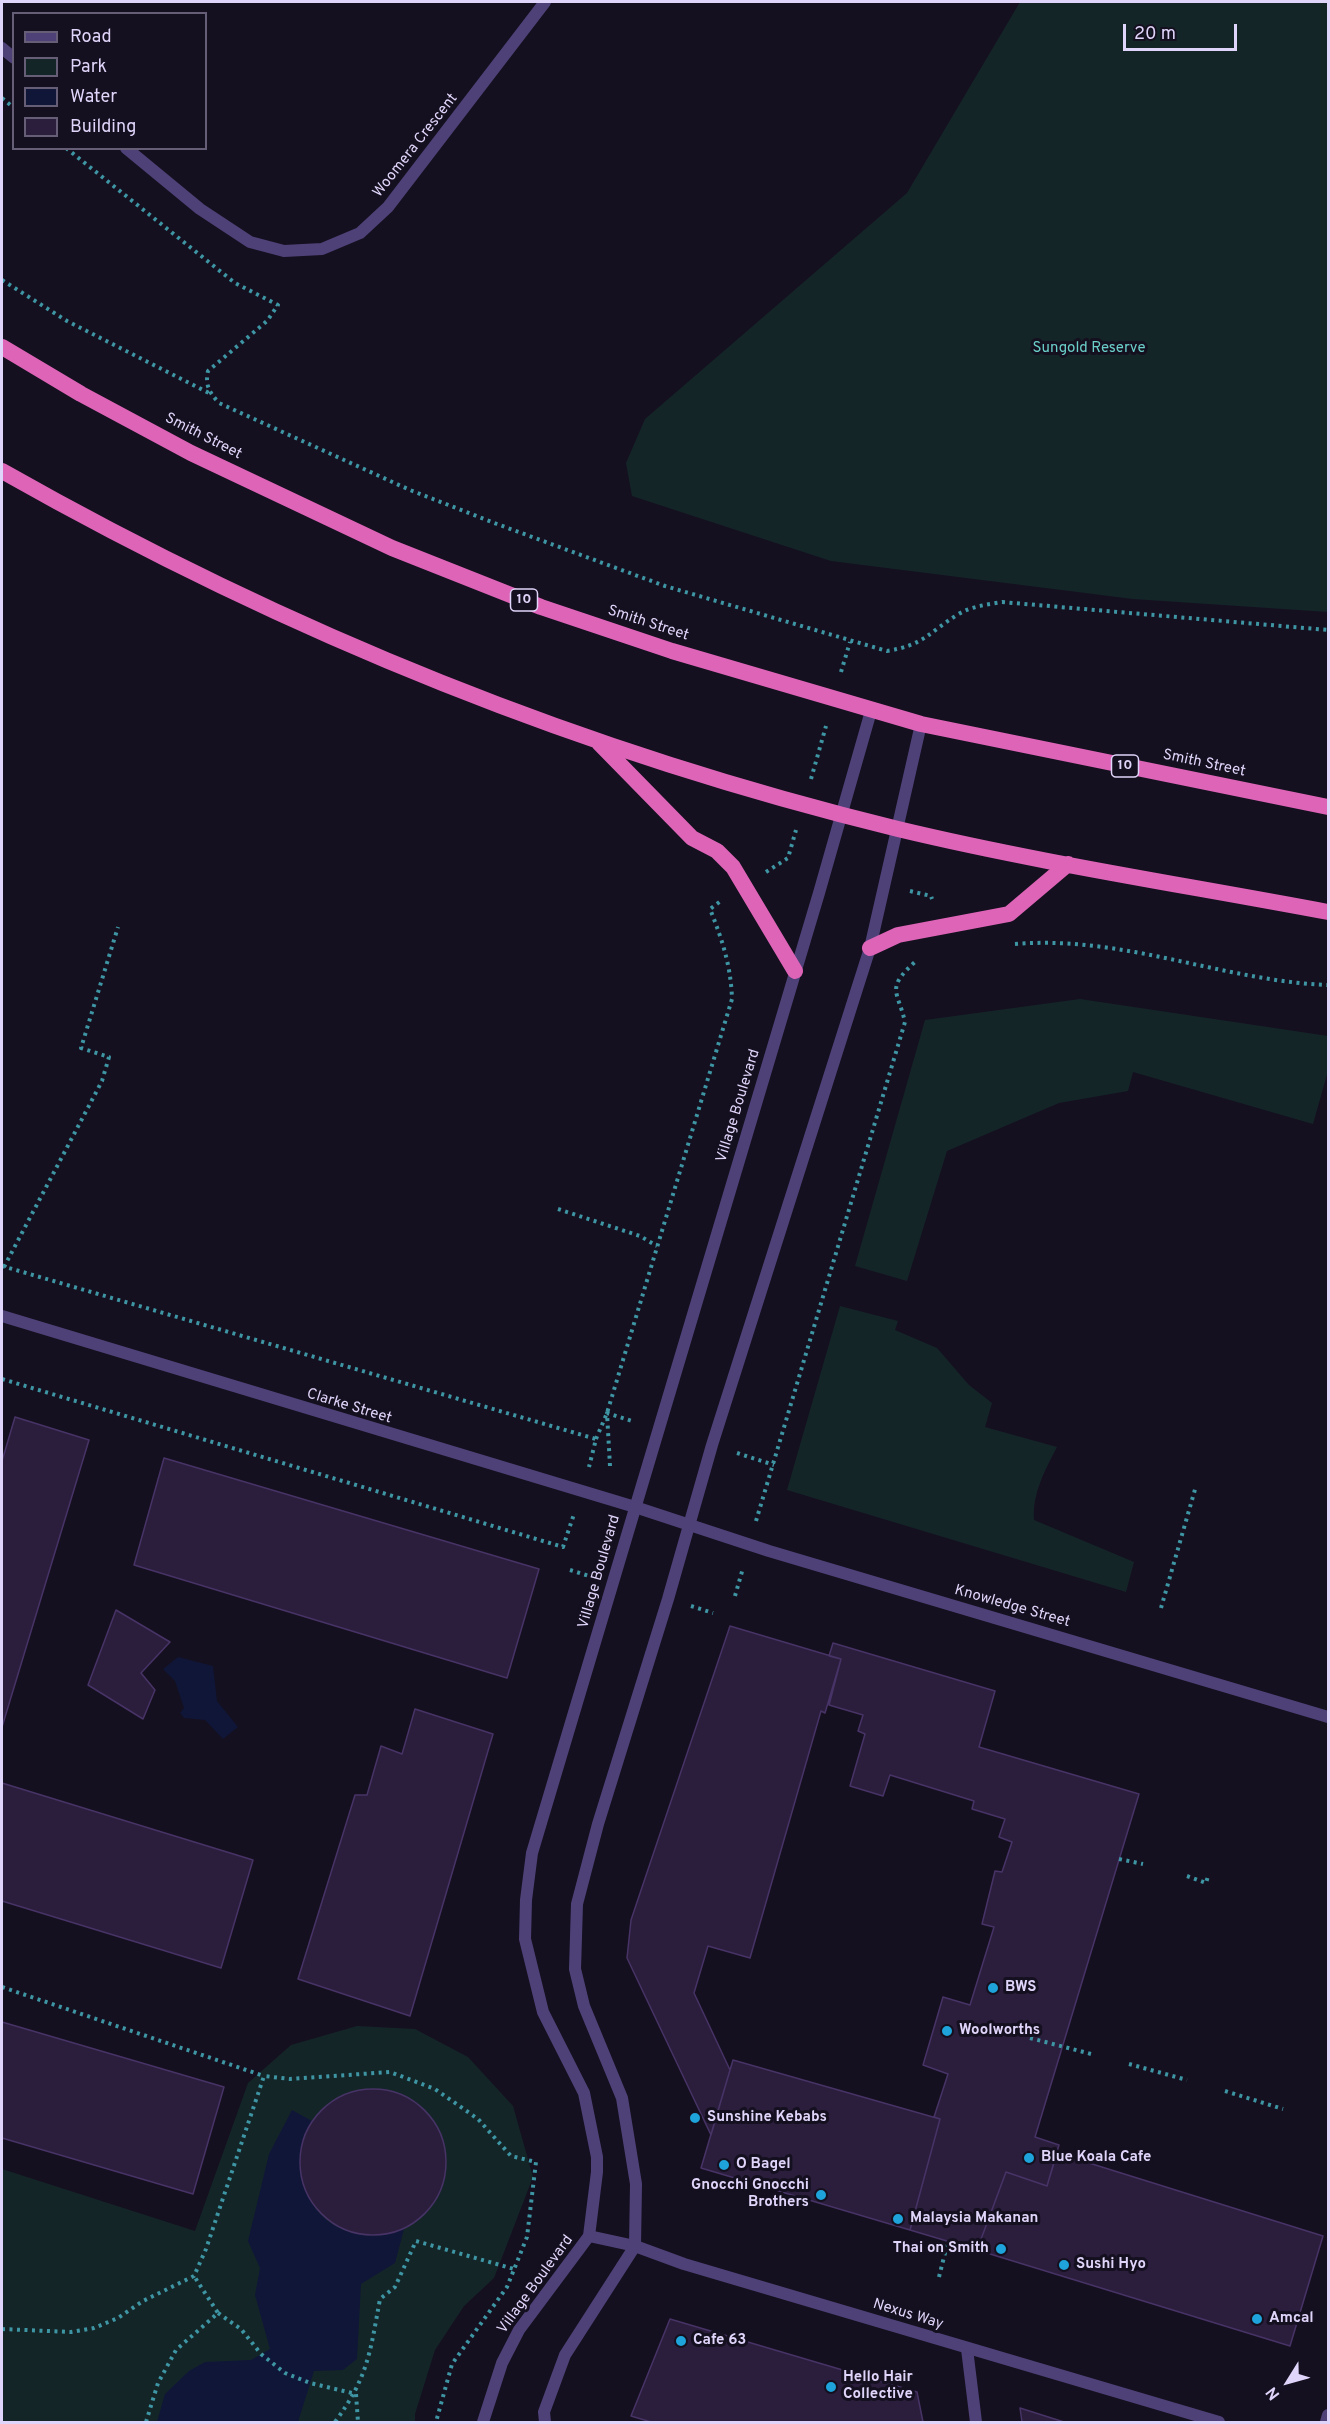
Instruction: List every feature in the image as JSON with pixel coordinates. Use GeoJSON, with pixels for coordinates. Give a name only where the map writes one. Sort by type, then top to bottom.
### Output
{"type":"FeatureCollection","features":[{"type":"Feature","properties":{"kind":"highway","name":"Smith Street"},"geometry":{"type":"LineString","coordinates":[[2,346],[81,394],[191,453],[392,548],[541,607],[672,651],[921,724],[1329,807]]}},
{"type":"Feature","properties":{"kind":"highway"},"geometry":{"type":"LineString","coordinates":[[2,471],[92,522],[329,638],[597,741],[899,829],[1068,864],[1329,912]]}},
{"type":"Feature","properties":{"kind":"highway"},"geometry":{"type":"LineString","coordinates":[[597,741],[692,838],[717,851],[746,884],[795,971]]}},
{"type":"Feature","properties":{"kind":"highway"},"geometry":{"type":"LineString","coordinates":[[870,948],[898,935],[1009,914],[1068,864]]}},
{"type":"Feature","properties":{"kind":"street","name":"Woomera Crescent"},"geometry":{"type":"LineString","coordinates":[[128,150],[200,209],[250,242],[284,251],[322,249],[360,233],[388,207],[545,2]]}},
{"type":"Feature","properties":{"kind":"street","name":"Village Boulevard"},"geometry":{"type":"LineString","coordinates":[[483,2422],[502,2363],[519,2330],[589,2236],[597,2172],[592,2129],[584,2093],[543,2012],[525,1939],[526,1900],[532,1853],[871,711]]}},
{"type":"Feature","properties":{"kind":"street"},"geometry":{"type":"LineString","coordinates":[[545,2422],[544,2412],[565,2355],[635,2246],[636,2184],[622,2098],[584,2006],[575,1969],[577,1904],[598,1824],[668,1599],[688,1524],[870,948],[899,829],[921,724]]}},
{"type":"Feature","properties":{"kind":"street","name":"Clarke Street"},"geometry":{"type":"LineString","coordinates":[[2,1316],[688,1524]]}},
{"type":"Feature","properties":{"kind":"street","name":"Knowledge Street"},"geometry":{"type":"LineString","coordinates":[[688,1524],[1329,1717]]}},
{"type":"Feature","properties":{"kind":"street","name":"Nexus Way"},"geometry":{"type":"LineString","coordinates":[[589,2236],[635,2246],[684,2264],[1219,2422]]}},
{"type":"Feature","properties":{"kind":"street"},"geometry":{"type":"LineString","coordinates":[[967,2349],[976,2422]]}},
{"type":"Feature","properties":{"kind":"street"},"geometry":{"type":"LineString","coordinates":[[1326,2422],[1329,2415]]}},
{"type":"Feature","properties":{"kind":"path"},"geometry":{"type":"LineString","coordinates":[[69,150],[235,283],[278,304],[267,321],[208,371],[206,382],[211,394],[219,403],[410,490],[497,524],[665,585],[850,642],[887,651],[912,647],[957,615],[976,606],[1002,602],[1329,630]]}},
{"type":"Feature","properties":{"kind":"path"},"geometry":{"type":"LineString","coordinates":[[2,280],[67,321],[211,394]]}},
{"type":"Feature","properties":{"kind":"path"},"geometry":{"type":"LineString","coordinates":[[591,1459],[596,1439],[608,1413],[732,999],[731,973],[724,942],[710,909],[788,858],[850,642]]}},
{"type":"Feature","properties":{"kind":"path"},"geometry":{"type":"LineString","coordinates":[[118,927],[81,1047],[110,1057],[102,1081],[3,1266],[596,1439]]}},
{"type":"Feature","properties":{"kind":"path"},"geometry":{"type":"LineString","coordinates":[[1003,945],[1050,941],[1081,942],[1285,981],[1329,985]]}},
{"type":"Feature","properties":{"kind":"path"},"geometry":{"type":"LineString","coordinates":[[761,1504],[905,1022],[896,999],[895,988],[905,971],[919,959]]}},
{"type":"Feature","properties":{"kind":"path"},"geometry":{"type":"LineString","coordinates":[[558,1209],[640,1236],[657,1246]]}},
{"type":"Feature","properties":{"kind":"path"},"geometry":{"type":"LineString","coordinates":[[2,1379],[563,1547],[570,1529]]}},
{"type":"Feature","properties":{"kind":"path"},"geometry":{"type":"LineString","coordinates":[[608,1413],[610,1466]]}},
{"type":"Feature","properties":{"kind":"path"},"geometry":{"type":"LineString","coordinates":[[1161,1608],[1196,1486]]}},
{"type":"Feature","properties":{"kind":"path"},"geometry":{"type":"LineString","coordinates":[[1119,1859],[1143,1864]]}},
{"type":"Feature","properties":{"kind":"path"},"geometry":{"type":"LineString","coordinates":[[1187,1876],[1206,1882],[1208,1876]]}},
{"type":"Feature","properties":{"kind":"path"},"geometry":{"type":"LineString","coordinates":[[2,1987],[264,2076],[290,2079],[390,2072],[435,2089],[478,2119],[511,2156],[536,2162],[527,2237],[507,2287],[452,2364],[436,2422]]}},
{"type":"Feature","properties":{"kind":"path"},"geometry":{"type":"LineString","coordinates":[[1030,2038],[1095,2055]]}},
{"type":"Feature","properties":{"kind":"path"},"geometry":{"type":"LineString","coordinates":[[1129,2064],[1187,2080]]}},
{"type":"Feature","properties":{"kind":"path"},"geometry":{"type":"LineString","coordinates":[[2,2329],[71,2332],[94,2328],[118,2318],[143,2301],[194,2276],[206,2249],[264,2076]]}},
{"type":"Feature","properties":{"kind":"path"},"geometry":{"type":"LineString","coordinates":[[1225,2091],[1283,2109]]}},
{"type":"Feature","properties":{"kind":"path"},"geometry":{"type":"LineString","coordinates":[[335,2422],[356,2394],[369,2362],[380,2299],[395,2287],[416,2241],[514,2269]]}},
{"type":"Feature","properties":{"kind":"path"},"geometry":{"type":"LineString","coordinates":[[939,2277],[948,2241]]}},
{"type":"Feature","properties":{"kind":"path"},"geometry":{"type":"LineString","coordinates":[[194,2276],[218,2313],[241,2329],[261,2354],[285,2373],[310,2383],[356,2394]]}},
{"type":"Feature","properties":{"kind":"path"},"geometry":{"type":"LineString","coordinates":[[146,2422],[158,2383],[176,2350],[218,2313]]}},
{"type":"Feature","properties":{"kind":"path"},"geometry":{"type":"LineString","coordinates":[[356,2394],[358,2422]]}},
{"type":"Feature","properties":{"kind":"green space","name":"Sungold Reserve"},"geometry":{"type":"Polygon","coordinates":[[[1020,2],[1328,2],[1328,612],[1133,599],[831,561],[632,496],[626,463],[645,419],[907,193],[1020,2]]]}},
{"type":"Feature","properties":{"kind":"green space"},"geometry":{"type":"Polygon","coordinates":[[[1080,999],[1328,1036],[1328,1071],[1313,1124],[1133,1072],[1128,1091],[1059,1103],[947,1151],[907,1281],[855,1266],[925,1020],[1080,999]]]}},
{"type":"Feature","properties":{"kind":"green space"},"geometry":{"type":"Polygon","coordinates":[[[840,1306],[898,1321],[895,1330],[937,1348],[969,1385],[992,1403],[985,1427],[1057,1447],[1037,1492],[1034,1520],[1134,1562],[1126,1592],[787,1490],[840,1306]]]}},
{"type":"Feature","properties":{"kind":"green space"},"geometry":{"type":"Polygon","coordinates":[[[357,2026],[415,2029],[468,2057],[513,2106],[533,2177],[494,2278],[464,2306],[435,2350],[415,2414],[415,2422],[2,2422],[2,2169],[195,2231],[248,2083],[291,2045],[357,2026]]]}},
{"type":"Feature","properties":{"kind":"water"},"geometry":{"type":"Polygon","coordinates":[[[178,1657],[213,1666],[217,1701],[238,1727],[223,1739],[205,1720],[184,1718],[180,1713],[184,1708],[175,1681],[163,1669],[178,1657]]]}},
{"type":"Feature","properties":{"kind":"water"},"geometry":{"type":"Polygon","coordinates":[[[292,2110],[312,2121],[305,2139],[302,2175],[315,2207],[327,2220],[343,2229],[363,2235],[379,2235],[404,2229],[395,2263],[361,2284],[357,2359],[343,2370],[314,2371],[298,2422],[157,2422],[165,2394],[189,2371],[205,2362],[251,2360],[270,2349],[255,2295],[260,2268],[248,2241],[269,2154],[292,2110]]]}},
{"type":"Feature","properties":{"kind":"building"},"geometry":{"type":"Polygon","coordinates":[[[15,1417],[89,1440],[2,1727],[2,1461],[15,1417]]]}},
{"type":"Feature","properties":{"kind":"building"},"geometry":{"type":"Polygon","coordinates":[[[164,1458],[539,1569],[507,1678],[134,1565],[164,1458]]]}},
{"type":"Feature","properties":{"kind":"building"},"geometry":{"type":"Polygon","coordinates":[[[116,1610],[170,1642],[141,1673],[155,1690],[143,1719],[88,1685],[116,1610]]]}},
{"type":"Feature","properties":{"kind":"building"},"geometry":{"type":"Polygon","coordinates":[[[730,1626],[841,1659],[825,1713],[821,1711],[750,1958],[708,1946],[694,1993],[730,2070],[711,2135],[627,1958],[631,1920],[730,1626]]]}},
{"type":"Feature","properties":{"kind":"building"},"geometry":{"type":"Polygon","coordinates":[[[833,1643],[995,1691],[979,1747],[1139,1794],[1035,2137],[1059,2145],[1047,2186],[1006,2172],[977,2250],[910,2230],[940,2119],[934,2117],[948,2074],[923,2065],[943,1997],[970,2005],[994,1927],[982,1924],[995,1871],[1002,1872],[1012,1842],[999,1837],[1005,1819],[972,1809],[974,1801],[890,1775],[883,1796],[850,1786],[865,1734],[858,1731],[863,1715],[829,1705],[841,1659],[829,1656],[833,1643]]]}},
{"type":"Feature","properties":{"kind":"building"},"geometry":{"type":"Polygon","coordinates":[[[415,1709],[493,1734],[410,2016],[298,1979],[355,1795],[367,1795],[381,1746],[402,1754],[415,1709]]]}},
{"type":"Feature","properties":{"kind":"building"},"geometry":{"type":"Polygon","coordinates":[[[2,1783],[253,1860],[221,1968],[2,1901],[2,1783]]]}},
{"type":"Feature","properties":{"kind":"building"},"geometry":{"type":"Polygon","coordinates":[[[2,2022],[224,2087],[193,2194],[2,2138],[2,2022]]]}},
{"type":"Feature","properties":{"kind":"building"},"geometry":{"type":"Polygon","coordinates":[[[733,2060],[940,2119],[910,2230],[701,2168],[733,2060]]]}},
{"type":"Feature","properties":{"kind":"building"},"geometry":{"type":"Polygon","coordinates":[[[373,2089],[401,2094],[425,2110],[441,2134],[446,2162],[441,2190],[425,2214],[401,2230],[373,2235],[345,2230],[321,2214],[305,2190],[300,2162],[305,2134],[321,2110],[345,2094],[373,2089]]]}},
{"type":"Feature","properties":{"kind":"building"},"geometry":{"type":"Polygon","coordinates":[[[1057,2153],[1323,2236],[1290,2346],[977,2250],[1006,2172],[1047,2186],[1057,2153]]]}},
{"type":"Feature","properties":{"kind":"building"},"geometry":{"type":"Polygon","coordinates":[[[670,2319],[917,2392],[923,2422],[651,2422],[631,2416],[670,2319]]]}},
{"type":"Feature","properties":{"kind":"building"},"geometry":{"type":"Polygon","coordinates":[[[1020,2408],[1064,2422],[1022,2422],[1020,2408]]]}},
{"type":"Feature","properties":{"kind":"place","name":"BWS"},"geometry":{"type":"Point","coordinates":[993,1988]}},
{"type":"Feature","properties":{"kind":"place","name":"Woolworths"},"geometry":{"type":"Point","coordinates":[947,2031]}},
{"type":"Feature","properties":{"kind":"place","name":"Sunshine Kebabs"},"geometry":{"type":"Point","coordinates":[695,2118]}},
{"type":"Feature","properties":{"kind":"place","name":"Blue Koala Cafe"},"geometry":{"type":"Point","coordinates":[1029,2158]}},
{"type":"Feature","properties":{"kind":"place","name":"O Bagel"},"geometry":{"type":"Point","coordinates":[724,2165]}},
{"type":"Feature","properties":{"kind":"place","name":"Gnocchi Gnocchi Brothers"},"geometry":{"type":"Point","coordinates":[821,2195]}},
{"type":"Feature","properties":{"kind":"place","name":"Malaysia Makanan"},"geometry":{"type":"Point","coordinates":[898,2219]}},
{"type":"Feature","properties":{"kind":"place","name":"Thai on Smith"},"geometry":{"type":"Point","coordinates":[1001,2249]}},
{"type":"Feature","properties":{"kind":"place","name":"Sushi Hyo"},"geometry":{"type":"Point","coordinates":[1064,2265]}},
{"type":"Feature","properties":{"kind":"place","name":"Amcal"},"geometry":{"type":"Point","coordinates":[1257,2319]}},
{"type":"Feature","properties":{"kind":"place","name":"Cafe 63"},"geometry":{"type":"Point","coordinates":[681,2341]}},
{"type":"Feature","properties":{"kind":"place","name":"Hello Hair Collective"},"geometry":{"type":"Point","coordinates":[831,2387]}}]}
